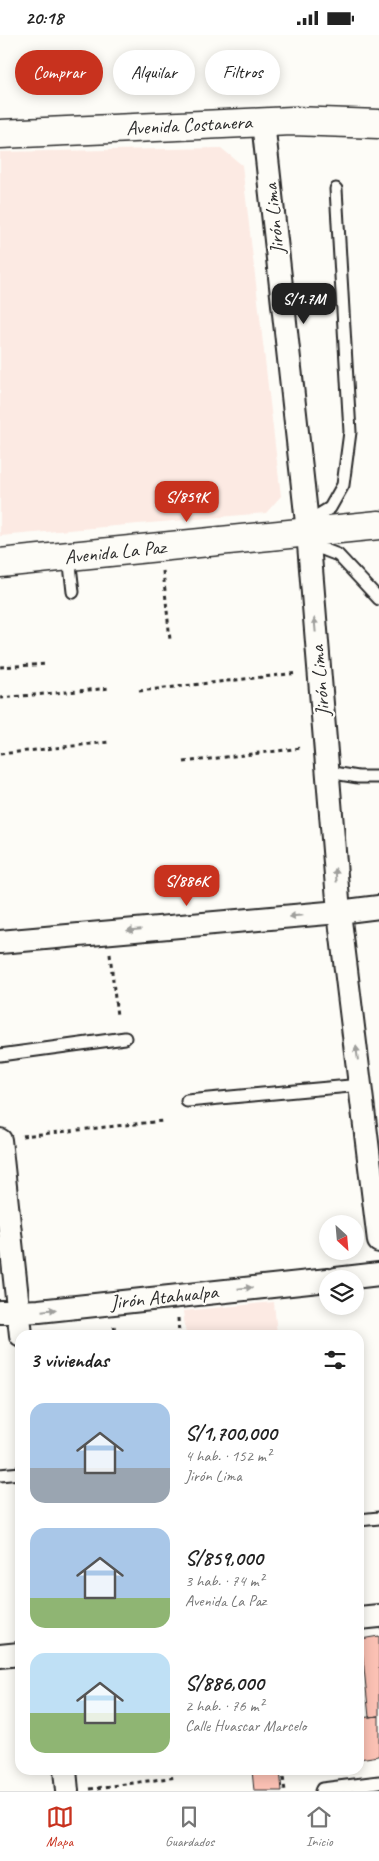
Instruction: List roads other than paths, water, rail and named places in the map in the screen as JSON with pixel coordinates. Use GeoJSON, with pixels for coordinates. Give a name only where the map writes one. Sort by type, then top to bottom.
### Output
{"type":"FeatureCollection","features":[{"type":"Feature","properties":{"kind":"street","name":"Avenida Costanera"},"geometry":{"type":"LineString","coordinates":[[0,134],[263,122],[379,124]]}},
{"type":"Feature","properties":{"kind":"street","name":"Jirón Lima"},"geometry":{"type":"LineString","coordinates":[[263,122],[308,533],[339,912],[379,1241]]}},
{"type":"Feature","properties":{"kind":"street","name":"Avenida La Paz"},"geometry":{"type":"LineString","coordinates":[[0,563],[379,525]]}},
{"type":"Feature","properties":{"kind":"street"},"geometry":{"type":"LineString","coordinates":[[0,942],[379,907]]}},
{"type":"Feature","properties":{"kind":"street"},"geometry":{"type":"LineString","coordinates":[[10,1138],[10,1312],[19,1330]]}},
{"type":"Feature","properties":{"kind":"street"},"geometry":{"type":"LineString","coordinates":[[364,1276],[379,1274]]}},
{"type":"Feature","properties":{"kind":"street","name":"Jirón Atahualpa"},"geometry":{"type":"LineString","coordinates":[[10,1312],[319,1281]]}},
{"type":"Feature","properties":{"kind":"street"},"geometry":{"type":"LineString","coordinates":[[364,1618],[379,1616]]}},
{"type":"Feature","properties":{"kind":"street"},"geometry":{"type":"LineString","coordinates":[[0,1656],[15,1654]]}},
{"type":"Feature","properties":{"kind":"street"},"geometry":{"type":"LineString","coordinates":[[68,1775],[76,1790]]}},
{"type":"Feature","properties":{"kind":"lane"},"geometry":{"type":"LineString","coordinates":[[336,189],[350,432],[343,485],[330,508],[308,533],[326,549],[338,555],[379,599]]}},
{"type":"Feature","properties":{"kind":"lane"},"geometry":{"type":"LineString","coordinates":[[69,556],[73,592]]}},
{"type":"Feature","properties":{"kind":"lane"},"geometry":{"type":"LineString","coordinates":[[328,772],[358,777],[379,777]]}},
{"type":"Feature","properties":{"kind":"lane"},"geometry":{"type":"LineString","coordinates":[[0,1055],[125,1038]]}},
{"type":"Feature","properties":{"kind":"lane"},"geometry":{"type":"LineString","coordinates":[[186,1101],[361,1085]]}},
{"type":"Feature","properties":{"kind":"lane"},"geometry":{"type":"LineString","coordinates":[[0,1475],[15,1474]]}},
{"type":"Feature","properties":{"kind":"lane"},"geometry":{"type":"LineString","coordinates":[[364,1519],[379,1517]]}},
{"type":"Feature","properties":{"kind":"lane"},"geometry":{"type":"LineString","coordinates":[[321,1791],[322,1789],[379,1782]]}}]}
